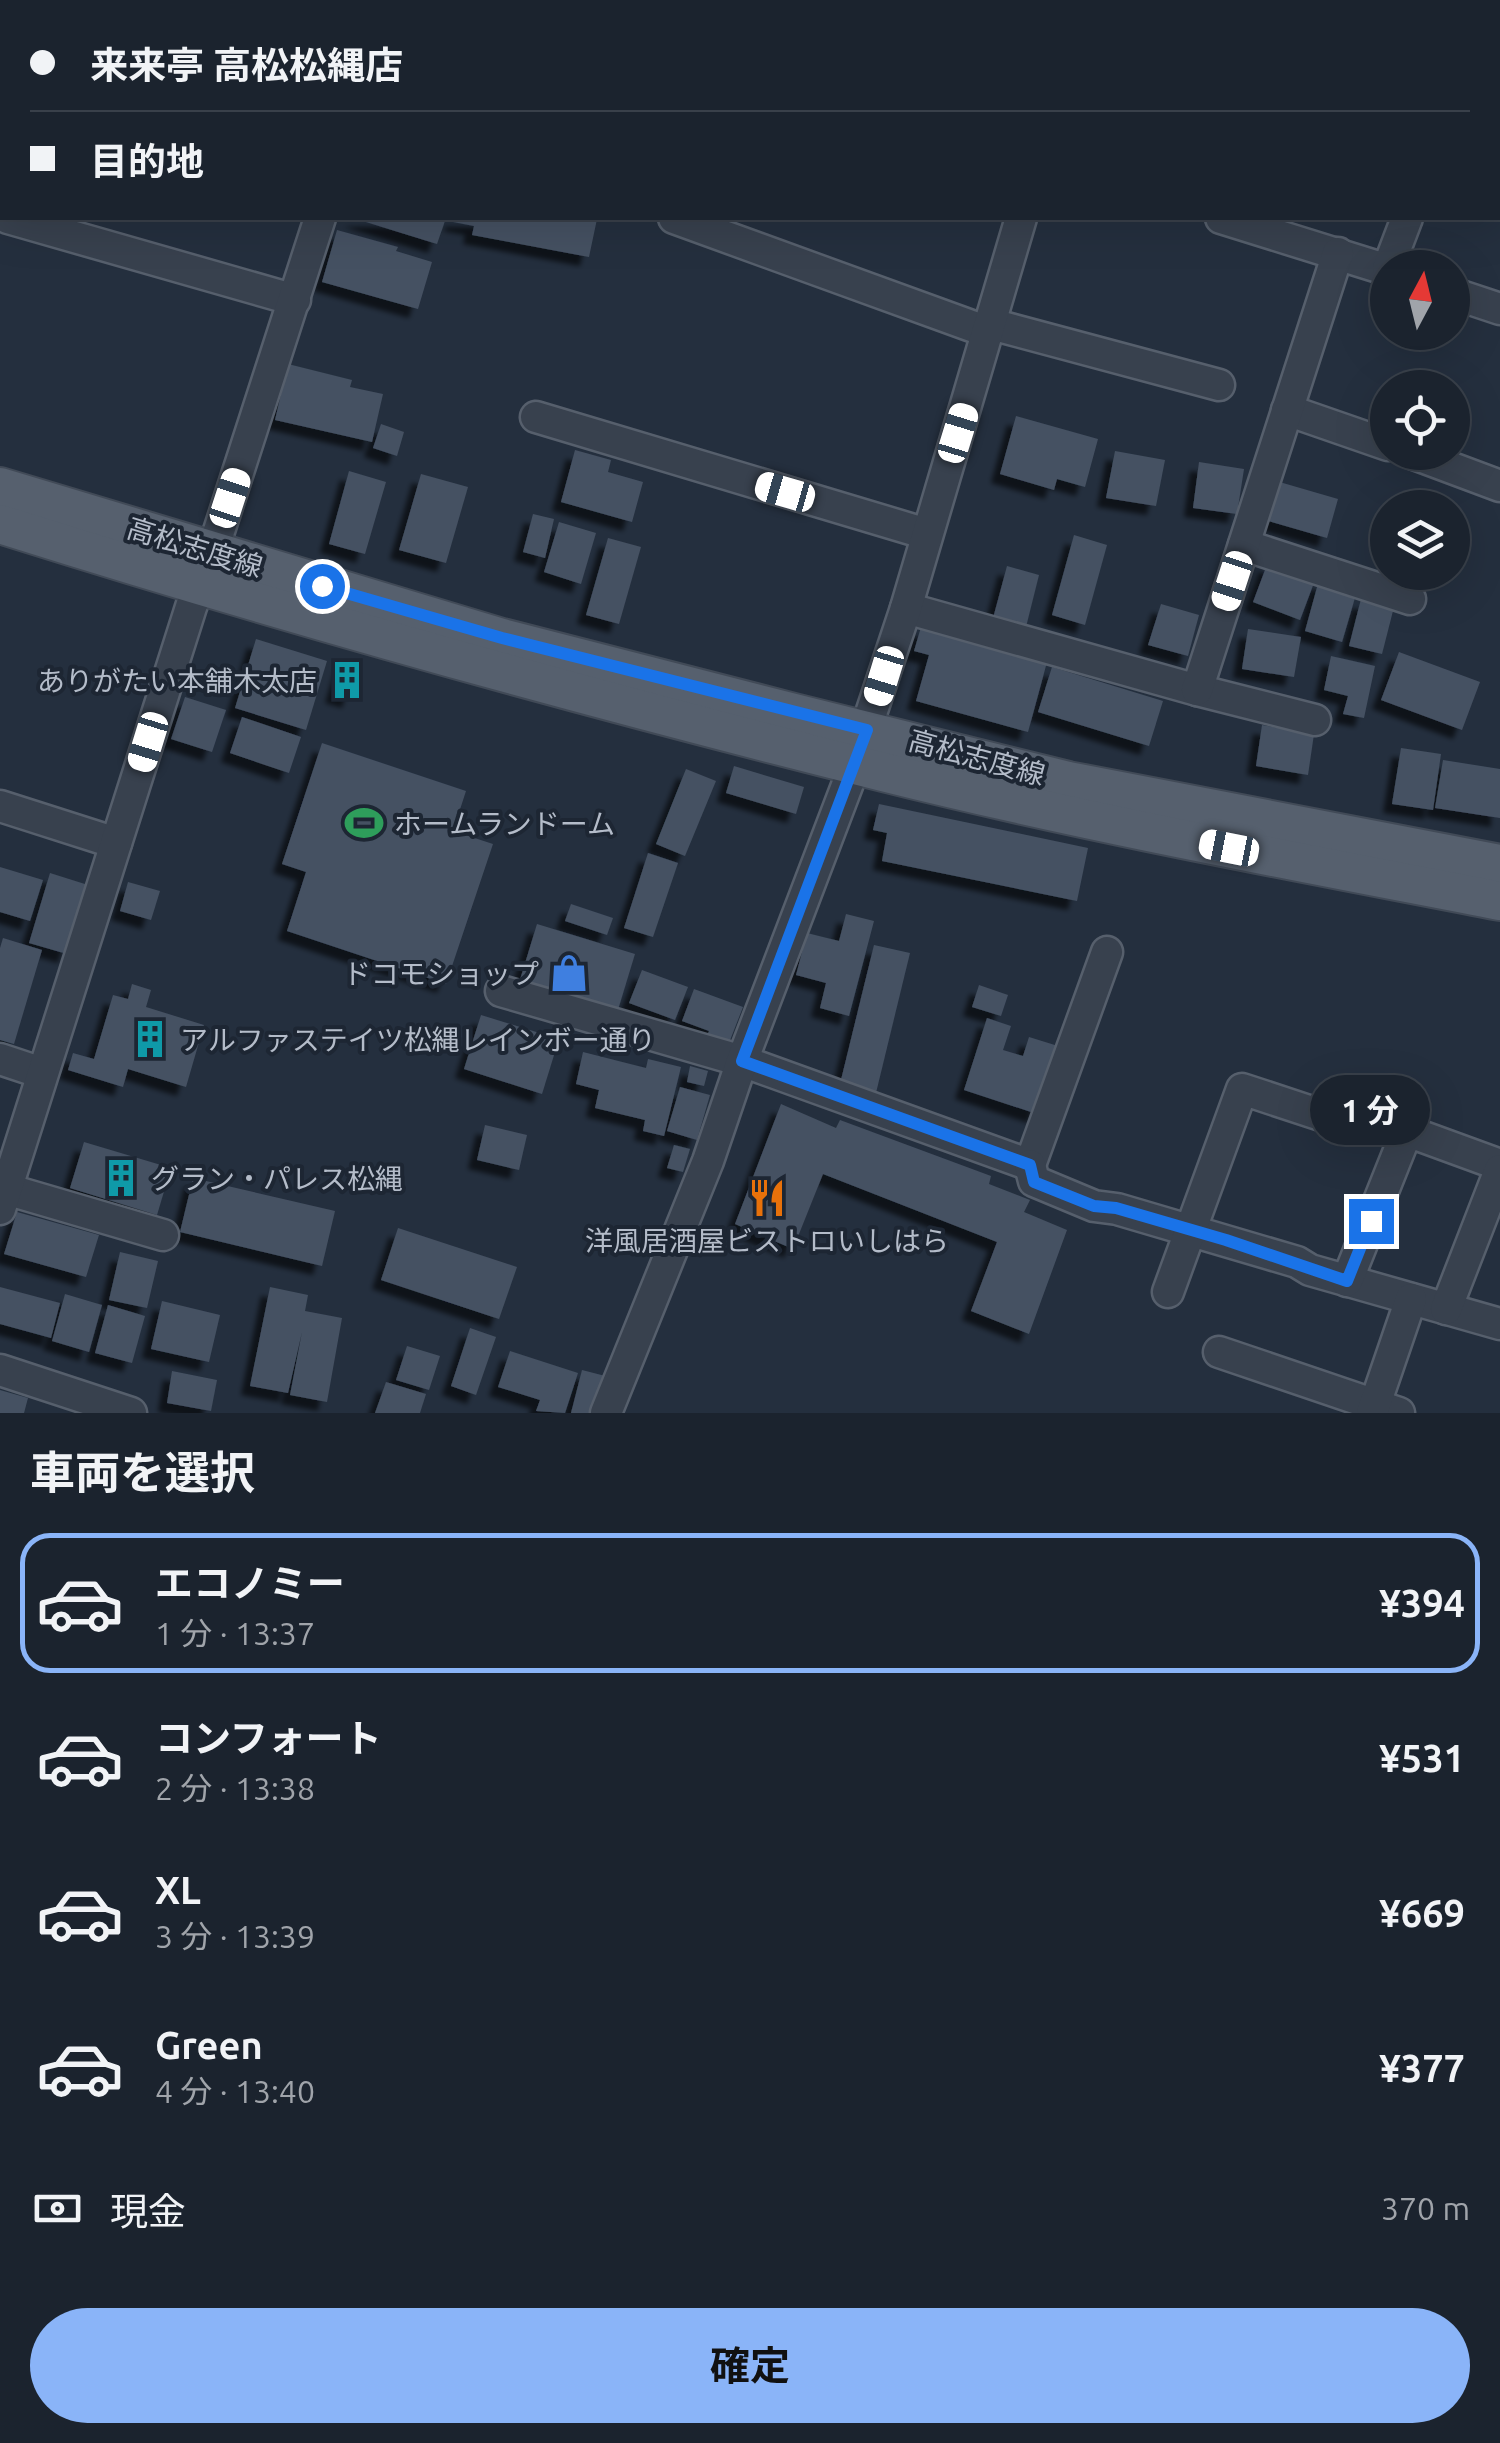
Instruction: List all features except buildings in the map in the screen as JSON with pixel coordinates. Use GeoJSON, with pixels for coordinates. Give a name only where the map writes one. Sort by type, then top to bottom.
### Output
{"type":"FeatureCollection","features":[{"type":"Feature","properties":{"kind":"main road","name":"高松志度線"},"geometry":{"type":"LineString","coordinates":[[0,487],[204,570],[495,670],[861,747],[1068,781],[1500,864]]}},
{"type":"Feature","properties":{"kind":"main road","name":"高松志度線"},"geometry":{"type":"LineString","coordinates":[[0,524],[204,570]]}},
{"type":"Feature","properties":{"kind":"main road","name":"高松志度線"},"geometry":{"type":"LineString","coordinates":[[861,747],[1152,832],[1500,900]]}},
{"type":"Feature","properties":{"kind":"street"},"geometry":{"type":"LineString","coordinates":[[17,220],[294,300]]}},
{"type":"Feature","properties":{"kind":"street"},"geometry":{"type":"LineString","coordinates":[[163,1235],[3,1199],[319,220]]}},
{"type":"Feature","properties":{"kind":"street"},"geometry":{"type":"LineString","coordinates":[[680,220],[990,328],[1219,385]]}},
{"type":"Feature","properties":{"kind":"street"},"geometry":{"type":"LineString","coordinates":[[606,1413],[708,1162],[742,1061],[861,747],[1020,220]]}},
{"type":"Feature","properties":{"kind":"street"},"geometry":{"type":"LineString","coordinates":[[1228,220],[1370,263]]}},
{"type":"Feature","properties":{"kind":"street"},"geometry":{"type":"LineString","coordinates":[[1395,250],[1406,220]]}},
{"type":"Feature","properties":{"kind":"street"},"geometry":{"type":"LineString","coordinates":[[1197,690],[1338,253]]}},
{"type":"Feature","properties":{"kind":"street"},"geometry":{"type":"LineString","coordinates":[[1470,299],[1500,309]]}},
{"type":"Feature","properties":{"kind":"street"},"geometry":{"type":"LineString","coordinates":[[1286,410],[1370,439]]}},
{"type":"Feature","properties":{"kind":"street"},"geometry":{"type":"LineString","coordinates":[[536,417],[927,534]]}},
{"type":"Feature","properties":{"kind":"street"},"geometry":{"type":"LineString","coordinates":[[1457,470],[1500,486]]}},
{"type":"Feature","properties":{"kind":"street"},"geometry":{"type":"LineString","coordinates":[[1244,544],[1410,599]]}},
{"type":"Feature","properties":{"kind":"street"},"geometry":{"type":"LineString","coordinates":[[906,608],[1314,720]]}},
{"type":"Feature","properties":{"kind":"street"},"geometry":{"type":"LineString","coordinates":[[0,806],[116,842]]}},
{"type":"Feature","properties":{"kind":"street"},"geometry":{"type":"LineString","coordinates":[[1107,952],[1030,1165],[1034,1182],[1094,1206],[1116,1208],[1297,1262],[1310,1270],[1500,1324]]}},
{"type":"Feature","properties":{"kind":"street"},"geometry":{"type":"LineString","coordinates":[[502,991],[742,1061],[1030,1165]]}},
{"type":"Feature","properties":{"kind":"street"},"geometry":{"type":"LineString","coordinates":[[0,1059],[42,1072]]}},
{"type":"Feature","properties":{"kind":"street"},"geometry":{"type":"LineString","coordinates":[[1168,1292],[1242,1088],[1342,1122]]}},
{"type":"Feature","properties":{"kind":"street"},"geometry":{"type":"LineString","coordinates":[[1347,1281],[1407,1131],[1500,1167],[1446,1309]]}},
{"type":"Feature","properties":{"kind":"street"},"geometry":{"type":"LineString","coordinates":[[1219,1352],[1382,1410],[1411,1299]]}},
{"type":"Feature","properties":{"kind":"street"},"geometry":{"type":"LineString","coordinates":[[0,1370],[127,1413]]}},
{"type":"Feature","properties":{"kind":"place","name":"ありがたい本舗木太店"},"geometry":{"type":"Point","coordinates":[347,680]}},
{"type":"Feature","properties":{"kind":"place","name":"ホームランドーム"},"geometry":{"type":"Point","coordinates":[364,823]}},
{"type":"Feature","properties":{"kind":"place","name":"ドコモショップ"},"geometry":{"type":"Point","coordinates":[569,973]}},
{"type":"Feature","properties":{"kind":"place","name":"アルファステイツ松縄レインボー通り"},"geometry":{"type":"Point","coordinates":[150,1039]}},
{"type":"Feature","properties":{"kind":"place","name":"グラン・パレス松縄"},"geometry":{"type":"Point","coordinates":[121,1178]}},
{"type":"Feature","properties":{"kind":"place","name":"洋風居酒屋ビストロいしはら"},"geometry":{"type":"Point","coordinates":[767,1198]}},
{"type":"Feature","properties":{"kind":"route"},"geometry":{"type":"LineString","coordinates":[[322,586],[502,638],[867,730],[742,1061],[1030,1165],[1034,1182],[1094,1206],[1116,1208],[1226,1240],[1347,1281],[1371,1221]]}}]}
